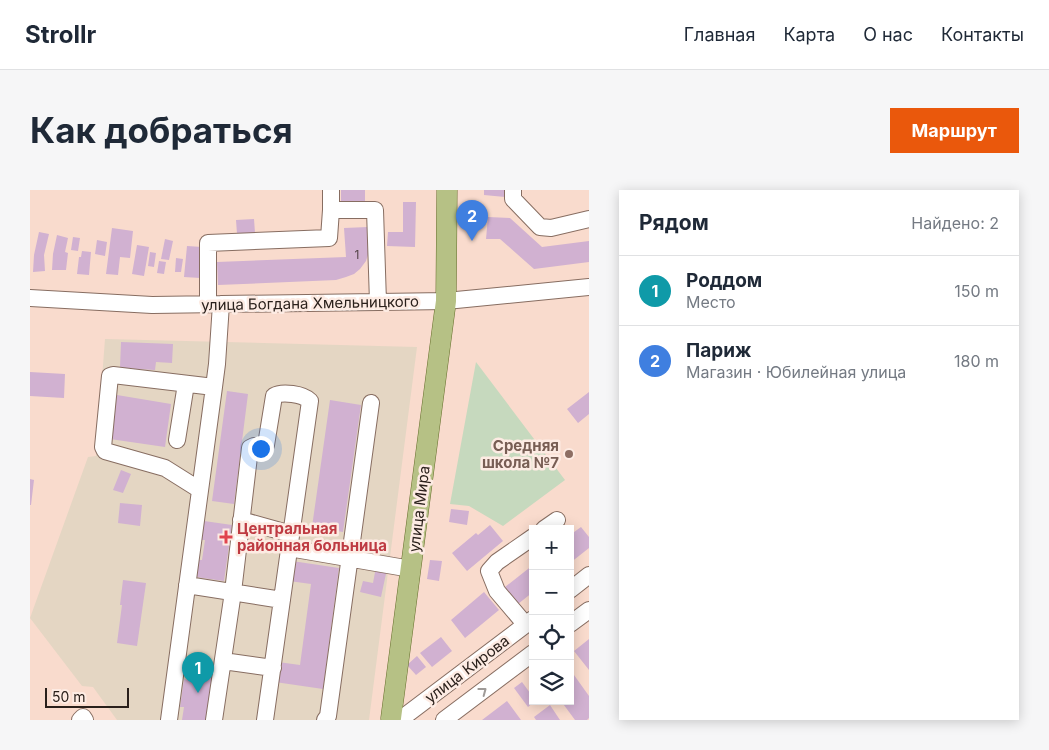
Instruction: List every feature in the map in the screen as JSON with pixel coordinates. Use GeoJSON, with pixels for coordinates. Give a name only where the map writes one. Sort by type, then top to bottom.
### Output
{"type":"FeatureCollection","features":[{"type":"Feature","properties":{"kind":"main road","name":"улица Мира"},"geometry":{"type":"LineString","coordinates":[[394,719],[411,569],[446,300],[447,190]]}},
{"type":"Feature","properties":{"kind":"street"},"geometry":{"type":"LineString","coordinates":[[169,720],[217,364],[208,243],[329,238],[331,190]]}},
{"type":"Feature","properties":{"kind":"street"},"geometry":{"type":"LineString","coordinates":[[513,190],[513,199],[540,227],[551,228],[589,220]]}},
{"type":"Feature","properties":{"kind":"street"},"geometry":{"type":"LineString","coordinates":[[331,210],[375,210],[378,302]]}},
{"type":"Feature","properties":{"kind":"street","name":"улица Богдана Хмельницкого"},"geometry":{"type":"LineString","coordinates":[[30,298],[152,304],[378,302],[446,300],[589,287]]}},
{"type":"Feature","properties":{"kind":"street"},"geometry":{"type":"LineString","coordinates":[[200,490],[165,468],[105,452],[103,447],[110,376],[214,387]]}},
{"type":"Feature","properties":{"kind":"street"},"geometry":{"type":"LineString","coordinates":[[177,440],[186,384]]}},
{"type":"Feature","properties":{"kind":"street"},"geometry":{"type":"LineString","coordinates":[[214,720],[233,592],[250,448],[254,446],[263,448],[266,446],[274,396],[280,394],[300,395],[310,401],[265,720]]}},
{"type":"Feature","properties":{"kind":"street"},"geometry":{"type":"LineString","coordinates":[[325,720],[328,716],[371,403]]}},
{"type":"Feature","properties":{"kind":"street"},"geometry":{"type":"LineString","coordinates":[[241,520],[290,541],[350,558],[411,569]]}},
{"type":"Feature","properties":{"kind":"street"},"geometry":{"type":"LineString","coordinates":[[529,539],[497,562],[489,571],[497,591],[529,622]]}},
{"type":"Feature","properties":{"kind":"street"},"geometry":{"type":"LineString","coordinates":[[574,587],[589,575]]}},
{"type":"Feature","properties":{"kind":"street"},"geometry":{"type":"LineString","coordinates":[[187,585],[282,600]]}},
{"type":"Feature","properties":{"kind":"street"},"geometry":{"type":"LineString","coordinates":[[574,621],[589,610]]}},
{"type":"Feature","properties":{"kind":"street","name":"улица Кирова"},"geometry":{"type":"LineString","coordinates":[[394,719],[529,622]]}},
{"type":"Feature","properties":{"kind":"street","name":"улица Кирова"},"geometry":{"type":"LineString","coordinates":[[444,720],[529,656]]}},
{"type":"Feature","properties":{"kind":"street"},"geometry":{"type":"LineString","coordinates":[[223,662],[273,668]]}},
{"type":"Feature","properties":{"kind":"street"},"geometry":{"type":"LineString","coordinates":[[80,720],[83,717],[86,720]]}},
{"type":"Feature","properties":{"kind":"shaded area","name":"Центральная районная больница"},"geometry":{"type":"Polygon","coordinates":[[[105,339],[417,347],[369,720],[117,720],[93,687],[82,686],[30,618],[88,457],[96,456],[105,339]]]}},
{"type":"Feature","properties":{"kind":"green space"},"geometry":{"type":"Polygon","coordinates":[[[476,362],[565,480],[503,526],[469,506],[450,504],[476,362]]]}},
{"type":"Feature","properties":{"kind":"building"},"geometry":{"type":"Polygon","coordinates":[[[341,190],[365,190],[365,205],[341,205],[341,190]]]}},
{"type":"Feature","properties":{"kind":"building"},"geometry":{"type":"Polygon","coordinates":[[[484,190],[505,190],[505,197],[484,195],[484,190]]]}},
{"type":"Feature","properties":{"kind":"building"},"geometry":{"type":"Polygon","coordinates":[[[403,202],[416,202],[415,247],[387,246],[388,232],[403,232],[403,202]]]}},
{"type":"Feature","properties":{"kind":"building"},"geometry":{"type":"Polygon","coordinates":[[[488,217],[510,218],[542,247],[589,241],[589,262],[534,269],[500,239],[486,239],[488,217]]]}},
{"type":"Feature","properties":{"kind":"building"},"geometry":{"type":"Polygon","coordinates":[[[254,219],[255,233],[237,234],[236,220],[254,219]]]}},
{"type":"Feature","properties":{"kind":"building"},"geometry":{"type":"Polygon","coordinates":[[[368,227],[369,252],[366,261],[354,274],[336,280],[218,285],[217,262],[346,257],[344,228],[368,227]]]}},
{"type":"Feature","properties":{"kind":"building"},"geometry":{"type":"Polygon","coordinates":[[[112,228],[133,231],[130,258],[120,257],[118,275],[106,274],[112,228]]]}},
{"type":"Feature","properties":{"kind":"building"},"geometry":{"type":"Polygon","coordinates":[[[39,232],[49,234],[44,255],[45,271],[33,272],[34,255],[39,232]]]}},
{"type":"Feature","properties":{"kind":"building"},"geometry":{"type":"Polygon","coordinates":[[[57,235],[68,238],[65,252],[68,253],[66,270],[52,270],[57,235]]]}},
{"type":"Feature","properties":{"kind":"building"},"geometry":{"type":"Polygon","coordinates":[[[73,237],[80,238],[78,251],[71,250],[73,237]]]}},
{"type":"Feature","properties":{"kind":"building"},"geometry":{"type":"Polygon","coordinates":[[[165,239],[173,241],[169,260],[161,259],[165,239]]]}},
{"type":"Feature","properties":{"kind":"building"},"geometry":{"type":"Polygon","coordinates":[[[97,240],[107,242],[105,256],[95,254],[97,240]]]}},
{"type":"Feature","properties":{"kind":"building"},"geometry":{"type":"Polygon","coordinates":[[[137,245],[149,247],[144,276],[132,274],[137,245]]]}},
{"type":"Feature","properties":{"kind":"building"},"geometry":{"type":"Polygon","coordinates":[[[187,246],[202,247],[200,278],[184,277],[187,246]]]}},
{"type":"Feature","properties":{"kind":"building"},"geometry":{"type":"Polygon","coordinates":[[[82,251],[91,252],[89,275],[77,274],[79,257],[81,257],[82,251]]]}},
{"type":"Feature","properties":{"kind":"building"},"geometry":{"type":"Polygon","coordinates":[[[150,252],[156,253],[154,267],[148,266],[150,252]]]}},
{"type":"Feature","properties":{"kind":"building"},"geometry":{"type":"Polygon","coordinates":[[[176,258],[183,259],[181,272],[175,272],[176,258]]]}},
{"type":"Feature","properties":{"kind":"building"},"geometry":{"type":"Polygon","coordinates":[[[159,261],[166,262],[164,274],[157,273],[159,261]]]}},
{"type":"Feature","properties":{"kind":"building"},"geometry":{"type":"Polygon","coordinates":[[[121,342],[173,344],[172,363],[156,362],[155,370],[120,368],[121,342]]]}},
{"type":"Feature","properties":{"kind":"building"},"geometry":{"type":"Polygon","coordinates":[[[30,372],[65,374],[64,398],[30,396],[30,372]]]}},
{"type":"Feature","properties":{"kind":"building"},"geometry":{"type":"Polygon","coordinates":[[[227,391],[248,394],[234,504],[212,501],[227,391]]]}},
{"type":"Feature","properties":{"kind":"building"},"geometry":{"type":"Polygon","coordinates":[[[589,392],[589,414],[578,423],[567,409],[589,392]]]}},
{"type":"Feature","properties":{"kind":"building"},"geometry":{"type":"Polygon","coordinates":[[[117,395],[171,404],[165,447],[110,439],[117,395]]]}},
{"type":"Feature","properties":{"kind":"building"},"geometry":{"type":"Polygon","coordinates":[[[330,400],[361,405],[343,532],[312,527],[330,400]]]}},
{"type":"Feature","properties":{"kind":"building"},"geometry":{"type":"Polygon","coordinates":[[[121,470],[131,474],[123,493],[113,490],[121,470]]]}},
{"type":"Feature","properties":{"kind":"building"},"geometry":{"type":"Polygon","coordinates":[[[30,479],[34,480],[31,505],[30,505],[30,479]]]}},
{"type":"Feature","properties":{"kind":"building"},"geometry":{"type":"Polygon","coordinates":[[[120,503],[142,505],[140,526],[118,523],[120,503]]]}},
{"type":"Feature","properties":{"kind":"building"},"geometry":{"type":"Polygon","coordinates":[[[451,509],[469,511],[467,525],[449,522],[451,509]]]}},
{"type":"Feature","properties":{"kind":"building"},"geometry":{"type":"Polygon","coordinates":[[[204,521],[232,525],[224,581],[196,577],[198,560],[202,560],[205,540],[201,540],[204,521]]]}},
{"type":"Feature","properties":{"kind":"building"},"geometry":{"type":"Polygon","coordinates":[[[490,525],[503,541],[467,571],[452,553],[476,533],[478,535],[490,525]]]}},
{"type":"Feature","properties":{"kind":"building"},"geometry":{"type":"Polygon","coordinates":[[[581,527],[589,537],[589,548],[574,560],[574,532],[581,527]]]}},
{"type":"Feature","properties":{"kind":"building"},"geometry":{"type":"Polygon","coordinates":[[[430,560],[442,561],[439,581],[427,579],[430,560]]]}},
{"type":"Feature","properties":{"kind":"building"},"geometry":{"type":"Polygon","coordinates":[[[292,561],[339,568],[323,689],[275,682],[278,662],[300,665],[311,584],[289,581],[292,561]]]}},
{"type":"Feature","properties":{"kind":"building"},"geometry":{"type":"Polygon","coordinates":[[[376,567],[387,569],[381,597],[360,592],[363,581],[373,583],[376,567]]]}},
{"type":"Feature","properties":{"kind":"building"},"geometry":{"type":"Polygon","coordinates":[[[529,568],[529,595],[518,604],[505,587],[529,568]]]}},
{"type":"Feature","properties":{"kind":"building"},"geometry":{"type":"Polygon","coordinates":[[[123,580],[146,583],[137,646],[117,643],[123,580]]]}},
{"type":"Feature","properties":{"kind":"building"},"geometry":{"type":"Polygon","coordinates":[[[484,592],[499,610],[465,638],[451,620],[484,592]]]}},
{"type":"Feature","properties":{"kind":"building"},"geometry":{"type":"Polygon","coordinates":[[[441,637],[452,651],[432,667],[420,653],[441,637]]]}},
{"type":"Feature","properties":{"kind":"building"},"geometry":{"type":"Polygon","coordinates":[[[589,639],[589,670],[574,651],[589,639]]]}},
{"type":"Feature","properties":{"kind":"building"},"geometry":{"type":"Polygon","coordinates":[[[417,656],[426,667],[416,675],[407,665],[417,656]]]}},
{"type":"Feature","properties":{"kind":"building"},"geometry":{"type":"Polygon","coordinates":[[[190,663],[217,667],[209,720],[182,720],[184,707],[180,707],[184,679],[188,680],[190,663]]]}},
{"type":"Feature","properties":{"kind":"building"},"geometry":{"type":"Polygon","coordinates":[[[574,675],[589,696],[589,718],[587,720],[575,720],[564,705],[574,705],[574,675]]]}},
{"type":"Feature","properties":{"kind":"building"},"geometry":{"type":"Polygon","coordinates":[[[522,682],[529,692],[530,705],[528,707],[514,688],[522,682]]]}},
{"type":"Feature","properties":{"kind":"building"},"geometry":{"type":"Polygon","coordinates":[[[507,701],[521,720],[482,720],[507,701]]]}},
{"type":"Feature","properties":{"kind":"building"},"geometry":{"type":"Polygon","coordinates":[[[550,705],[560,720],[536,720],[534,717],[550,705]]]}},
{"type":"Feature","properties":{"kind":"place","name":"Париж"},"geometry":{"type":"Point","coordinates":[472,241]}},
{"type":"Feature","properties":{"kind":"place","name":"Средняя школа №7"},"geometry":{"type":"Point","coordinates":[569,454]}},
{"type":"Feature","properties":{"kind":"place","name":"Центральная районная больница"},"geometry":{"type":"Point","coordinates":[226,537]}},
{"type":"Feature","properties":{"kind":"place","name":"Роддом"},"geometry":{"type":"Point","coordinates":[198,693]}}]}
